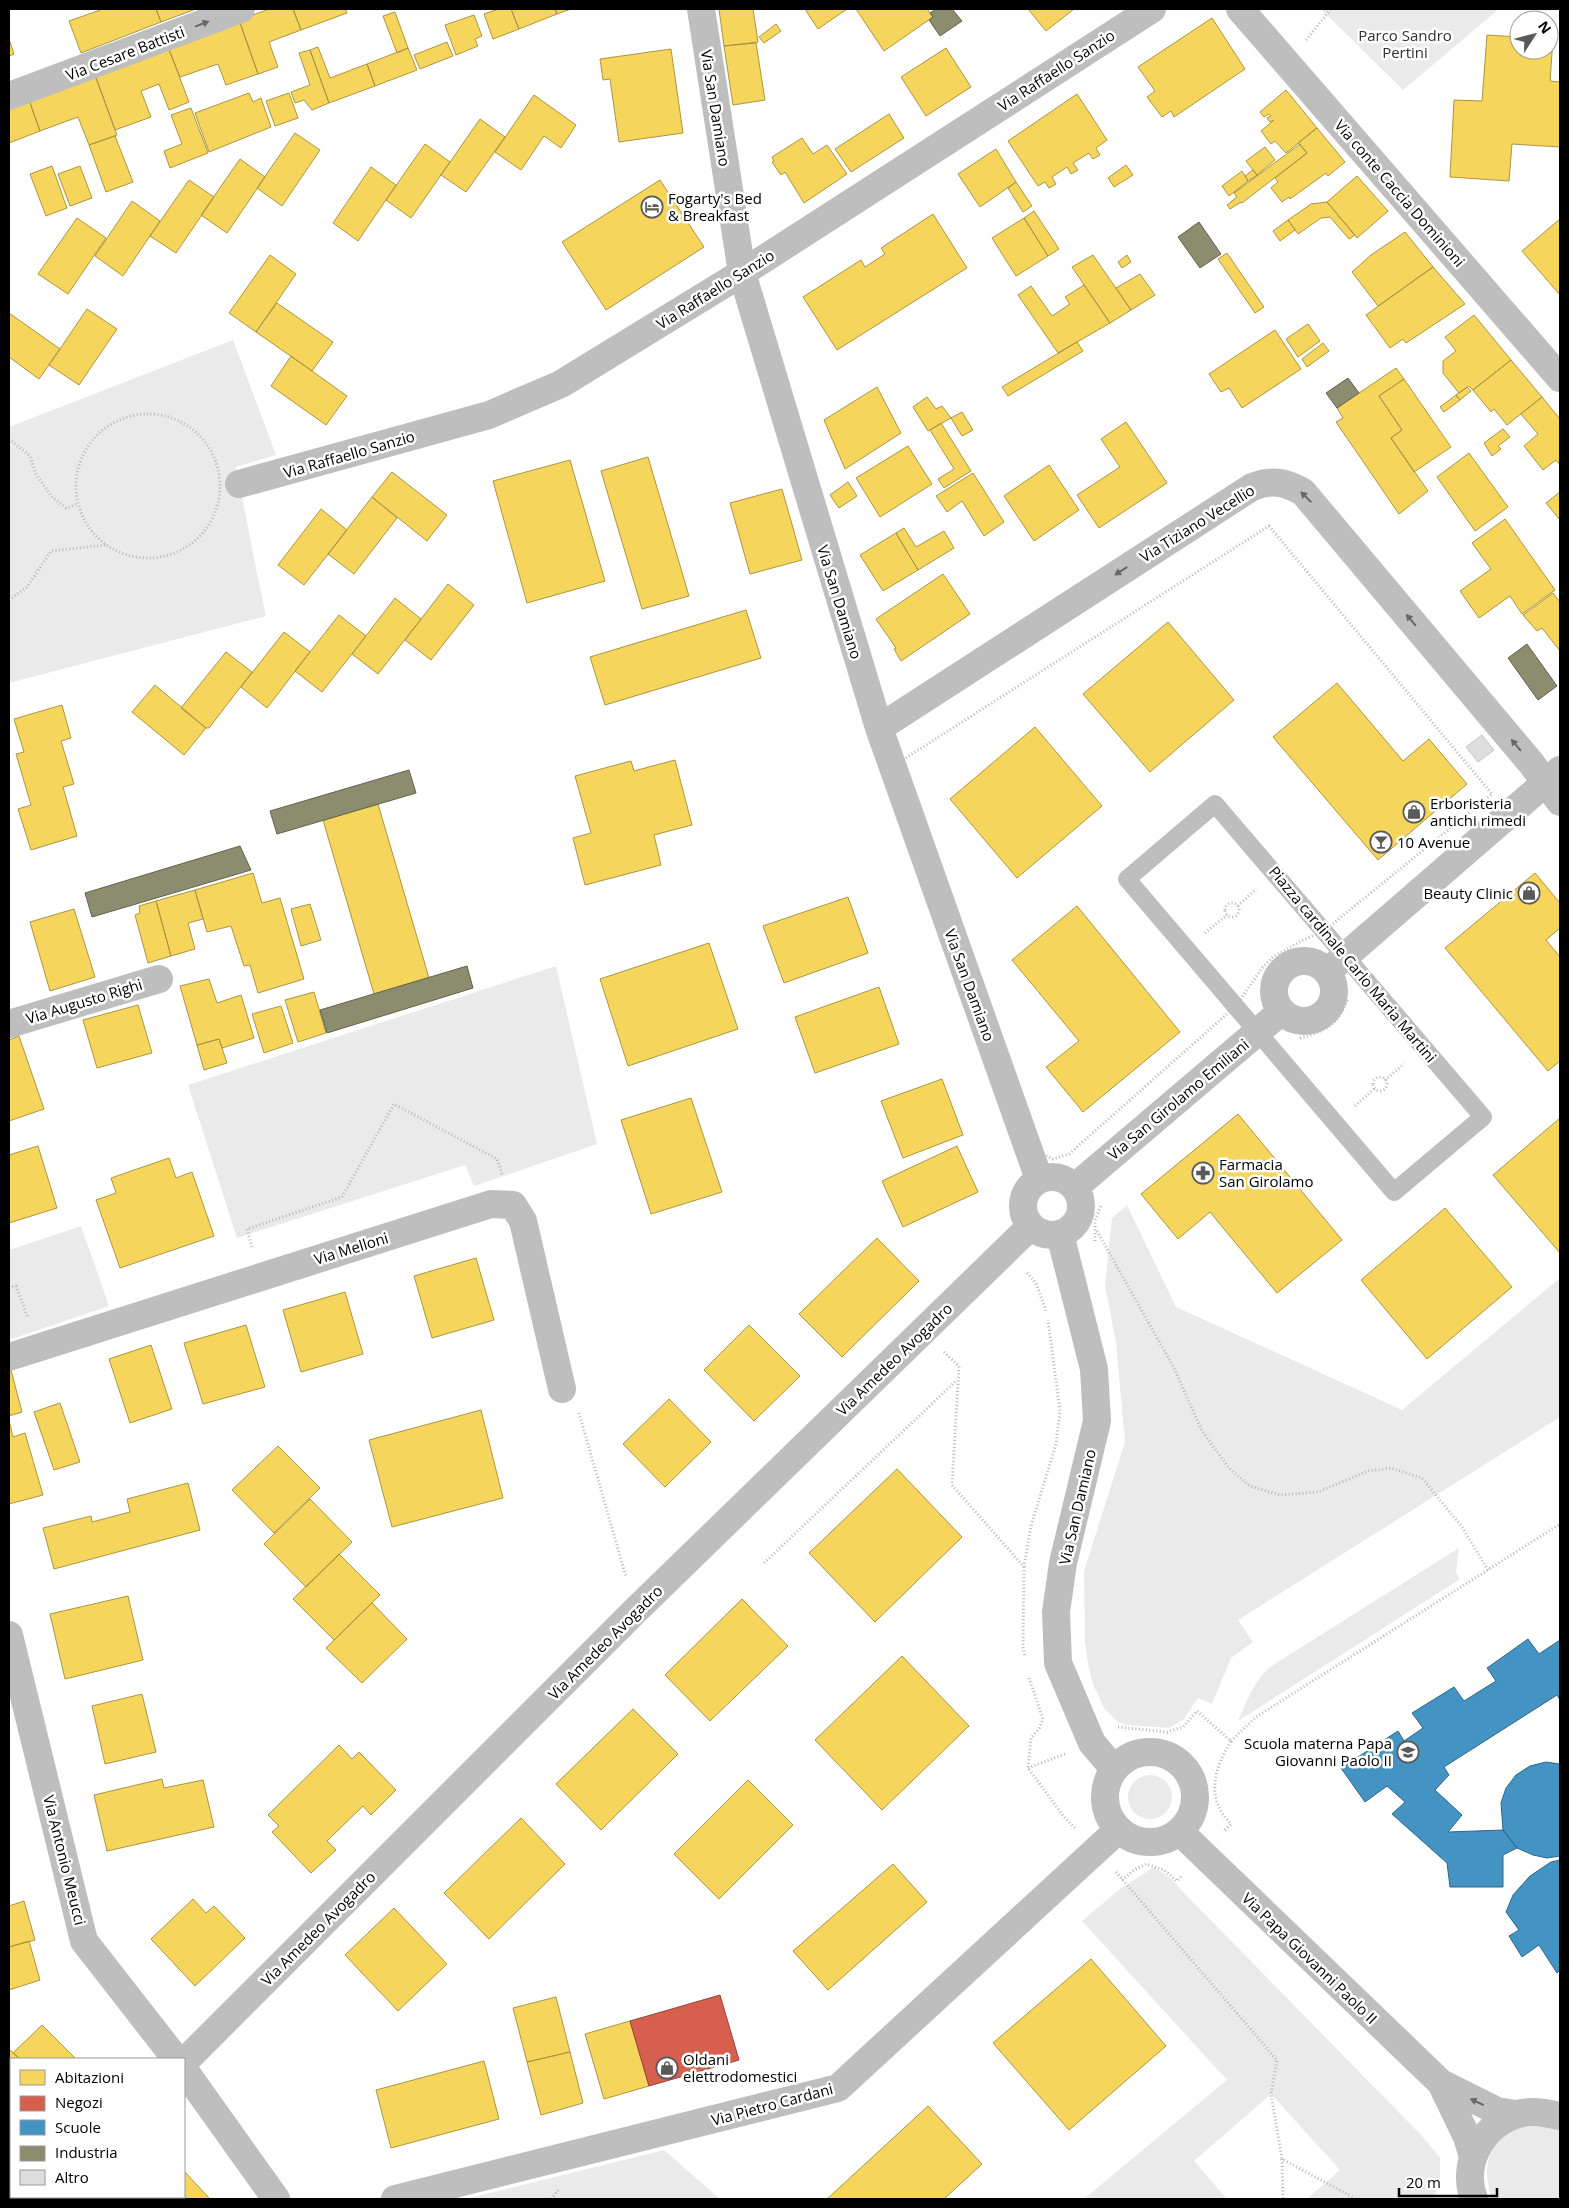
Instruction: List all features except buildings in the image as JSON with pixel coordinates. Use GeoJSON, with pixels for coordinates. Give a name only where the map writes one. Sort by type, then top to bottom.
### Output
{"type":"FeatureCollection","features":[{"type":"Feature","properties":{"kind":"street","name":"Via Cesare Battisti"},"geometry":{"type":"LineString","coordinates":[[9,96],[241,9]]}},
{"type":"Feature","properties":{"kind":"street","name":"Via San Damiano"},"geometry":{"type":"LineString","coordinates":[[701,9],[742,273],[879,728],[1039,1179]]}},
{"type":"Feature","properties":{"kind":"street","name":"Via Raffaello Sanzio"},"geometry":{"type":"LineString","coordinates":[[239,484],[489,415],[561,384],[742,273],[1152,9]]}},
{"type":"Feature","properties":{"kind":"street","name":"Via conte Caccia Dominioni"},"geometry":{"type":"LineString","coordinates":[[1240,9],[1560,378]]}},
{"type":"Feature","properties":{"kind":"street","name":"Via Tiziano Vecellio"},"geometry":{"type":"LineString","coordinates":[[879,728],[1252,487],[1265,482],[1278,481],[1304,492],[1530,763],[1555,785]]}},
{"type":"Feature","properties":{"kind":"street"},"geometry":{"type":"LineString","coordinates":[[1336,964],[1329,1006],[1323,1014],[1315,1018],[1297,1020],[1282,1011],[1274,994],[1275,984],[1284,968],[1301,961],[1311,962],[1319,966],[1336,964],[1555,785]]}},
{"type":"Feature","properties":{"kind":"street","name":"Via Augusto Righi"},"geometry":{"type":"LineString","coordinates":[[9,1024],[159,979]]}},
{"type":"Feature","properties":{"kind":"street","name":"Via San Girolamo Emiliani"},"geometry":{"type":"LineString","coordinates":[[1075,1187],[1282,1011]]}},
{"type":"Feature","properties":{"kind":"street"},"geometry":{"type":"LineString","coordinates":[[1055,1176],[1064,1179],[1075,1187],[1079,1194],[1081,1209],[1074,1225],[1060,1234],[1046,1234],[1031,1226],[1022,1210],[1025,1192],[1032,1183],[1039,1179],[1055,1176]]}},
{"type":"Feature","properties":{"kind":"street","name":"Via Melloni"},"geometry":{"type":"LineString","coordinates":[[9,1357],[491,1204],[513,1205]]}},
{"type":"Feature","properties":{"kind":"street"},"geometry":{"type":"LineString","coordinates":[[513,1205],[523,1221],[562,1389]]}},
{"type":"Feature","properties":{"kind":"street","name":"Via Amedeo Avogadro"},"geometry":{"type":"LineString","coordinates":[[185,2061],[635,1611],[1031,1226]]}},
{"type":"Feature","properties":{"kind":"street","name":"Via San Damiano"},"geometry":{"type":"LineString","coordinates":[[1060,1234],[1094,1369],[1097,1421],[1062,1563],[1056,1612],[1058,1664],[1092,1743],[1114,1768]]}},
{"type":"Feature","properties":{"kind":"street","name":"Via Antonio Meucci"},"geometry":{"type":"LineString","coordinates":[[9,1635],[84,1941],[175,2058]]}},
{"type":"Feature","properties":{"kind":"street"},"geometry":{"type":"LineString","coordinates":[[1155,1752],[1169,1756],[1182,1765],[1191,1777],[1195,1791],[1190,1820],[1180,1832],[1168,1839],[1149,1842],[1129,1838],[1118,1830],[1110,1819],[1105,1807],[1104,1793],[1107,1780],[1114,1768],[1126,1758],[1140,1753],[1155,1752]]}},
{"type":"Feature","properties":{"kind":"street","name":"Via Pietro Cardani"},"geometry":{"type":"LineString","coordinates":[[395,2199],[838,2088],[1118,1830]]}},
{"type":"Feature","properties":{"kind":"street","name":"Via Papa Giovanni Paolo II"},"geometry":{"type":"LineString","coordinates":[[1180,1832],[1441,2083],[1497,2111],[1543,2113]]}},
{"type":"Feature","properties":{"kind":"street"},"geometry":{"type":"LineString","coordinates":[[185,2071],[276,2199]]}},
{"type":"Feature","properties":{"kind":"street","name":"Via Papa Giovanni Paolo II"},"geometry":{"type":"LineString","coordinates":[[1441,2083],[1467,2138],[1473,2157]]}},
{"type":"Feature","properties":{"kind":"street"},"geometry":{"type":"LineString","coordinates":[[1472,2197],[1470,2175],[1473,2157],[1482,2138],[1497,2124],[1543,2113]]}},
{"type":"Feature","properties":{"kind":"lane","name":"Piazza cardinale Carlo Maria Martini"},"geometry":{"type":"LineString","coordinates":[[1215,804],[1336,964],[1483,1117],[1394,1192],[1128,879],[1215,804]]}},
{"type":"Feature","properties":{"kind":"path"},"geometry":{"type":"LineString","coordinates":[[1286,64],[1331,9]]}},
{"type":"Feature","properties":{"kind":"path"},"geometry":{"type":"LineString","coordinates":[[159,413],[192,428],[210,446],[218,464],[221,489],[215,514],[201,536],[181,550],[155,558],[130,556],[106,545],[89,527],[78,504],[76,479],[88,444],[106,426],[134,414],[159,413]]}},
{"type":"Feature","properties":{"kind":"path"},"geometry":{"type":"LineString","coordinates":[[9,439],[30,456],[36,474],[51,496],[66,508],[78,504]]}},
{"type":"Feature","properties":{"kind":"path"},"geometry":{"type":"LineString","coordinates":[[9,600],[27,587],[51,551],[106,545]]}},
{"type":"Feature","properties":{"kind":"path"},"geometry":{"type":"LineString","coordinates":[[1234,903],[1238,906],[1239,912],[1234,916],[1230,916],[1226,913],[1226,909],[1228,905],[1234,903]]}},
{"type":"Feature","properties":{"kind":"path"},"geometry":{"type":"LineString","coordinates":[[1201,923],[1214,938]]}},
{"type":"Feature","properties":{"kind":"path"},"geometry":{"type":"LineString","coordinates":[[1296,932],[1303,940]]}},
{"type":"Feature","properties":{"kind":"path"},"geometry":{"type":"LineString","coordinates":[[1246,976],[1253,984]]}},
{"type":"Feature","properties":{"kind":"path"},"geometry":{"type":"LineString","coordinates":[[1349,997],[1355,1004]]}},
{"type":"Feature","properties":{"kind":"path"},"geometry":{"type":"LineString","coordinates":[[1296,1039],[1303,1046]]}},
{"type":"Feature","properties":{"kind":"path"},"geometry":{"type":"LineString","coordinates":[[1399,1055],[1411,1070]]}},
{"type":"Feature","properties":{"kind":"path"},"geometry":{"type":"LineString","coordinates":[[1379,1077],[1386,1081],[1386,1088],[1382,1090],[1376,1089],[1374,1086],[1374,1081],[1379,1077]]}},
{"type":"Feature","properties":{"kind":"path"},"geometry":{"type":"LineString","coordinates":[[1348,1099],[1360,1113]]}},
{"type":"Feature","properties":{"kind":"path"},"geometry":{"type":"LineString","coordinates":[[260,1277],[247,1229],[342,1198],[394,1104],[497,1159],[513,1205]]}},
{"type":"Feature","properties":{"kind":"path"},"geometry":{"type":"LineString","coordinates":[[1096,1228],[1100,1239],[1174,1368],[1202,1431],[1229,1468],[1250,1486],[1280,1495],[1318,1492],[1368,1472],[1391,1468],[1422,1478],[1448,1507],[1488,1570]]}},
{"type":"Feature","properties":{"kind":"path"},"geometry":{"type":"LineString","coordinates":[[1021,1270],[1027,1272],[1036,1283],[1046,1314],[1053,1351],[1060,1411],[1056,1444],[1031,1526],[1024,1567],[1023,1648],[1027,1666]]}},
{"type":"Feature","properties":{"kind":"path"},"geometry":{"type":"LineString","coordinates":[[9,1288],[16,1286],[38,1347]]}},
{"type":"Feature","properties":{"kind":"path"},"geometry":{"type":"LineString","coordinates":[[941,1348],[959,1366],[952,1485],[1024,1567]]}},
{"type":"Feature","properties":{"kind":"path"},"geometry":{"type":"LineString","coordinates":[[764,1563],[958,1380]]}},
{"type":"Feature","properties":{"kind":"path"},"geometry":{"type":"LineString","coordinates":[[562,1389],[573,1392],[635,1611]]}},
{"type":"Feature","properties":{"kind":"path"},"geometry":{"type":"LineString","coordinates":[[1122,1880],[1134,1870],[1146,1864],[1164,1870],[1177,1881],[1231,1824],[1223,1816],[1214,1800],[1215,1780],[1220,1760],[1231,1741],[1256,1716],[1560,1524]]}},
{"type":"Feature","properties":{"kind":"path"},"geometry":{"type":"LineString","coordinates":[[1029,1675],[1043,1719],[1039,1729],[1031,1738],[1028,1768],[1064,1817],[1097,1850],[1276,2060],[1271,2094],[1282,2159],[1284,2199]]}},
{"type":"Feature","properties":{"kind":"path"},"geometry":{"type":"LineString","coordinates":[[1028,1768],[1092,1743],[1111,1727],[1167,1732],[1183,1727],[1197,1711],[1231,1741]]}},
{"type":"Feature","properties":{"kind":"path"},"geometry":{"type":"LineString","coordinates":[[1282,2159],[1356,2199]]}},
{"type":"Feature","properties":{"kind":"green space","name":"Parco Sandro Pertini"},"geometry":{"type":"Polygon","coordinates":[[[1321,9],[1499,9],[1403,90],[1321,9]]]}},
{"type":"Feature","properties":{"kind":"green space"},"geometry":{"type":"Polygon","coordinates":[[[233,340],[276,455],[236,467],[266,616],[9,683],[9,427],[233,340]]]}},
{"type":"Feature","properties":{"kind":"green space"},"geometry":{"type":"Polygon","coordinates":[[[556,966],[597,1144],[474,1186],[465,1165],[237,1238],[188,1085],[556,966]]]}},
{"type":"Feature","properties":{"kind":"green space"},"geometry":{"type":"Polygon","coordinates":[[[1127,1205],[1176,1307],[1402,1410],[1560,1278],[1560,1417],[1238,1620],[1253,1642],[1231,1658],[1212,1704],[1198,1698],[1184,1719],[1169,1728],[1126,1725],[1118,1722],[1104,1708],[1093,1684],[1085,1642],[1084,1571],[1125,1442],[1116,1343],[1105,1285],[1112,1218],[1127,1205]]]}},
{"type":"Feature","properties":{"kind":"green space"},"geometry":{"type":"Polygon","coordinates":[[[81,1226],[109,1306],[9,1340],[9,1250],[81,1226]]]}},
{"type":"Feature","properties":{"kind":"green space"},"geometry":{"type":"Polygon","coordinates":[[[1459,1548],[1456,1572],[1460,1579],[1238,1721],[1255,1685],[1270,1667],[1459,1548]]]}},
{"type":"Feature","properties":{"kind":"green space"},"geometry":{"type":"Polygon","coordinates":[[[1150,1775],[1162,1779],[1168,1785],[1172,1797],[1168,1809],[1162,1815],[1150,1819],[1138,1815],[1132,1809],[1128,1797],[1132,1785],[1138,1779],[1150,1775]]]}},
{"type":"Feature","properties":{"kind":"green space"},"geometry":{"type":"Polygon","coordinates":[[[1154,1867],[1173,1880],[1422,2136],[1440,2158],[1440,2181],[1433,2199],[1307,2199],[1340,2170],[1271,2094],[1194,2161],[1227,2199],[1084,2199],[1227,2080],[1082,1921],[1120,1889],[1154,1867]]]}},
{"type":"Feature","properties":{"kind":"green space"},"geometry":{"type":"Polygon","coordinates":[[[1535,2122],[1560,2127],[1560,2199],[1492,2199],[1487,2172],[1493,2150],[1500,2140],[1509,2133],[1535,2122]]]}},
{"type":"Feature","properties":{"kind":"green space"},"geometry":{"type":"Polygon","coordinates":[[[664,2150],[720,2199],[465,2199],[664,2150]]]}},
{"type":"Feature","properties":{"kind":"place","name":"Fogarty's Bed & Breakfast"},"geometry":{"type":"Point","coordinates":[652,207]}},
{"type":"Feature","properties":{"kind":"place","name":"Erboristeria antichi rimedi"},"geometry":{"type":"Point","coordinates":[1414,812]}},
{"type":"Feature","properties":{"kind":"place","name":"10 Avenue"},"geometry":{"type":"Point","coordinates":[1381,842]}},
{"type":"Feature","properties":{"kind":"place","name":"Beauty Clinic"},"geometry":{"type":"Point","coordinates":[1529,893]}},
{"type":"Feature","properties":{"kind":"place","name":"Farmacia San Girolamo"},"geometry":{"type":"Point","coordinates":[1203,1173]}},
{"type":"Feature","properties":{"kind":"place","name":"Scuola materna Papa Giovanni Paolo II"},"geometry":{"type":"Point","coordinates":[1408,1752]}},
{"type":"Feature","properties":{"kind":"place","name":"Oldani elettrodomestici"},"geometry":{"type":"Point","coordinates":[667,2068]}}]}
